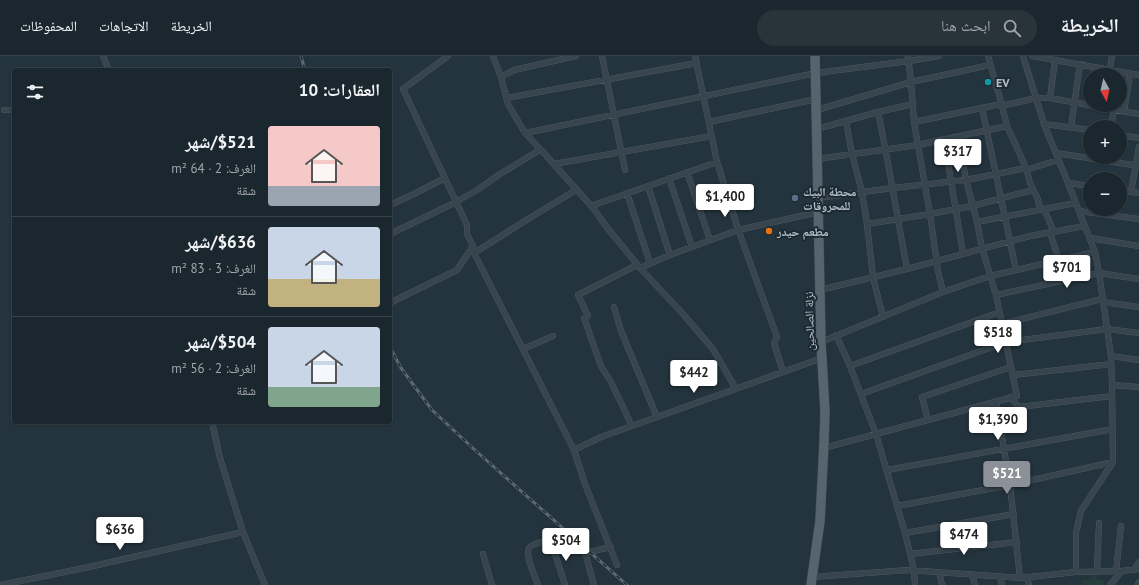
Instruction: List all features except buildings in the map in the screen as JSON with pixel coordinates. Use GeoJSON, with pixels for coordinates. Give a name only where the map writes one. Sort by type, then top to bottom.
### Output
{"type":"FeatureCollection","features":[{"type":"Feature","properties":{"kind":"main road","name":"نزلة الصالحين"},"geometry":{"type":"LineString","coordinates":[[812,581],[820,521],[825,412],[821,342],[815,56]]}},
{"type":"Feature","properties":{"kind":"street"},"geometry":{"type":"LineString","coordinates":[[103,56],[108,68]]}},
{"type":"Feature","properties":{"kind":"street"},"geometry":{"type":"LineString","coordinates":[[448,56],[403,89],[466,225],[467,234],[473,246],[474,253],[574,450],[585,484],[617,565]]}},
{"type":"Feature","properties":{"kind":"street"},"geometry":{"type":"LineString","coordinates":[[493,56],[501,77],[508,104],[525,133],[591,206],[638,266],[713,350],[736,389]]}},
{"type":"Feature","properties":{"kind":"street"},"geometry":{"type":"LineString","coordinates":[[501,77],[514,70],[576,56]]}},
{"type":"Feature","properties":{"kind":"street"},"geometry":{"type":"LineString","coordinates":[[602,56],[625,170]]}},
{"type":"Feature","properties":{"kind":"street"},"geometry":{"type":"LineString","coordinates":[[695,56],[717,162],[738,230],[777,336],[774,343],[783,372]]}},
{"type":"Feature","properties":{"kind":"street"},"geometry":{"type":"LineString","coordinates":[[525,133],[816,73],[939,56]]}},
{"type":"Feature","properties":{"kind":"street"},"geometry":{"type":"LineString","coordinates":[[988,56],[1007,126],[1052,232],[1059,260]]}},
{"type":"Feature","properties":{"kind":"street"},"geometry":{"type":"LineString","coordinates":[[1023,56],[1044,124],[1095,252],[1111,364],[1113,462],[1081,511],[1076,533],[1076,572]]}},
{"type":"Feature","properties":{"kind":"street"},"geometry":{"type":"LineString","coordinates":[[1032,56],[1095,68]]}},
{"type":"Feature","properties":{"kind":"street"},"geometry":{"type":"LineString","coordinates":[[1107,68],[1112,56]]}},
{"type":"Feature","properties":{"kind":"street"},"geometry":{"type":"LineString","coordinates":[[909,59],[914,122],[938,271],[944,292]]}},
{"type":"Feature","properties":{"kind":"street"},"geometry":{"type":"LineString","coordinates":[[1050,98],[1055,60]]}},
{"type":"Feature","properties":{"kind":"street"},"geometry":{"type":"LineString","coordinates":[[507,98],[697,63]]}},
{"type":"Feature","properties":{"kind":"street"},"geometry":{"type":"LineString","coordinates":[[1071,127],[1080,64]]}},
{"type":"Feature","properties":{"kind":"street"},"geometry":{"type":"LineString","coordinates":[[817,110],[911,82],[990,65]]}},
{"type":"Feature","properties":{"kind":"street"},"geometry":{"type":"LineString","coordinates":[[1127,74],[1139,75]]}},
{"type":"Feature","properties":{"kind":"street"},"geometry":{"type":"LineString","coordinates":[[1127,93],[1130,74]]}},
{"type":"Feature","properties":{"kind":"street"},"geometry":{"type":"LineString","coordinates":[[914,122],[1036,98],[1050,98],[1083,104]]}},
{"type":"Feature","properties":{"kind":"street"},"geometry":{"type":"LineString","coordinates":[[709,122],[816,99]]}},
{"type":"Feature","properties":{"kind":"street"},"geometry":{"type":"LineString","coordinates":[[817,129],[913,104]]}},
{"type":"Feature","properties":{"kind":"street"},"geometry":{"type":"LineString","coordinates":[[982,108],[1016,270]]}},
{"type":"Feature","properties":{"kind":"street"},"geometry":{"type":"LineString","coordinates":[[4,110],[12,110]]}},
{"type":"Feature","properties":{"kind":"street"},"geometry":{"type":"LineString","coordinates":[[878,112],[907,269]]}},
{"type":"Feature","properties":{"kind":"street"},"geometry":{"type":"LineString","coordinates":[[1124,112],[1139,114]]}},
{"type":"Feature","properties":{"kind":"street"},"geometry":{"type":"LineString","coordinates":[[846,121],[852,154],[862,192],[873,277],[883,317]]}},
{"type":"Feature","properties":{"kind":"street"},"geometry":{"type":"LineString","coordinates":[[1044,124],[1083,129]]}},
{"type":"Feature","properties":{"kind":"street"},"geometry":{"type":"LineString","coordinates":[[817,159],[918,145],[1007,126]]}},
{"type":"Feature","properties":{"kind":"street"},"geometry":{"type":"LineString","coordinates":[[554,164],[712,136]]}},
{"type":"Feature","properties":{"kind":"street"},"geometry":{"type":"LineString","coordinates":[[824,448],[1017,396],[1000,312],[982,248],[966,180],[958,136]]}},
{"type":"Feature","properties":{"kind":"street"},"geometry":{"type":"LineString","coordinates":[[1127,136],[1139,138]]}},
{"type":"Feature","properties":{"kind":"street"},"geometry":{"type":"LineString","coordinates":[[944,139],[963,253]]}},
{"type":"Feature","properties":{"kind":"street"},"geometry":{"type":"LineString","coordinates":[[1131,192],[1139,147]]}},
{"type":"Feature","properties":{"kind":"street"},"geometry":{"type":"LineString","coordinates":[[392,233],[456,202],[512,166],[538,151],[542,151]]}},
{"type":"Feature","properties":{"kind":"street"},"geometry":{"type":"LineString","coordinates":[[1056,153],[1137,165]]}},
{"type":"Feature","properties":{"kind":"street"},"geometry":{"type":"LineString","coordinates":[[818,198],[966,180],[1026,169],[1058,160]]}},
{"type":"Feature","properties":{"kind":"street"},"geometry":{"type":"LineString","coordinates":[[591,206],[717,162]]}},
{"type":"Feature","properties":{"kind":"street"},"geometry":{"type":"LineString","coordinates":[[687,172],[710,240]]}},
{"type":"Feature","properties":{"kind":"street"},"geometry":{"type":"LineString","coordinates":[[392,204],[445,178]]}},
{"type":"Feature","properties":{"kind":"street"},"geometry":{"type":"LineString","coordinates":[[669,178],[692,247]]}},
{"type":"Feature","properties":{"kind":"street"},"geometry":{"type":"LineString","coordinates":[[1068,183],[1083,185]]}},
{"type":"Feature","properties":{"kind":"street"},"geometry":{"type":"LineString","coordinates":[[648,186],[670,255]]}},
{"type":"Feature","properties":{"kind":"street"},"geometry":{"type":"LineString","coordinates":[[474,253],[528,218],[576,190]]}},
{"type":"Feature","properties":{"kind":"street"},"geometry":{"type":"LineString","coordinates":[[867,224],[898,220],[972,206],[1033,190]]}},
{"type":"Feature","properties":{"kind":"street"},"geometry":{"type":"LineString","coordinates":[[1127,191],[1139,193]]}},
{"type":"Feature","properties":{"kind":"street"},"geometry":{"type":"LineString","coordinates":[[627,193],[650,263]]}},
{"type":"Feature","properties":{"kind":"street"},"geometry":{"type":"LineString","coordinates":[[977,222],[1043,210],[1075,202]]}},
{"type":"Feature","properties":{"kind":"street"},"geometry":{"type":"LineString","coordinates":[[1079,211],[1139,219]]}},
{"type":"Feature","properties":{"kind":"street"},"geometry":{"type":"LineString","coordinates":[[632,426],[611,382],[601,366],[578,295],[638,266],[650,263],[738,230],[819,212]]}},
{"type":"Feature","properties":{"kind":"street"},"geometry":{"type":"LineString","coordinates":[[820,290],[907,269],[1030,236],[1085,226]]}},
{"type":"Feature","properties":{"kind":"street"},"geometry":{"type":"LineString","coordinates":[[1090,238],[1139,246]]}},
{"type":"Feature","properties":{"kind":"street"},"geometry":{"type":"LineString","coordinates":[[392,302],[457,270],[473,246]]}},
{"type":"Feature","properties":{"kind":"street"},"geometry":{"type":"LineString","coordinates":[[821,342],[944,292],[990,276],[1095,252]]}},
{"type":"Feature","properties":{"kind":"street"},"geometry":{"type":"LineString","coordinates":[[996,295],[1099,274],[1139,279]]}},
{"type":"Feature","properties":{"kind":"street"},"geometry":{"type":"LineString","coordinates":[[1002,324],[1102,301],[1139,307]]}},
{"type":"Feature","properties":{"kind":"street"},"geometry":{"type":"LineString","coordinates":[[614,307],[621,331],[657,417]]}},
{"type":"Feature","properties":{"kind":"street"},"geometry":{"type":"LineString","coordinates":[[850,366],[1000,312]]}},
{"type":"Feature","properties":{"kind":"street"},"geometry":{"type":"LineString","coordinates":[[861,394],[1006,342],[1107,329],[1139,333]]}},
{"type":"Feature","properties":{"kind":"street"},"geometry":{"type":"LineString","coordinates":[[836,335],[850,366],[876,434],[905,533],[914,570],[915,585]]}},
{"type":"Feature","properties":{"kind":"street"},"geometry":{"type":"LineString","coordinates":[[523,349],[553,336]]}},
{"type":"Feature","properties":{"kind":"street"},"geometry":{"type":"LineString","coordinates":[[1110,356],[1139,360]]}},
{"type":"Feature","properties":{"kind":"street"},"geometry":{"type":"LineString","coordinates":[[574,450],[601,437],[822,358]]}},
{"type":"Feature","properties":{"kind":"street"},"geometry":{"type":"LineString","coordinates":[[1012,375],[1111,364]]}},
{"type":"Feature","properties":{"kind":"street"},"geometry":{"type":"LineString","coordinates":[[928,420],[922,397],[1011,367]]}},
{"type":"Feature","properties":{"kind":"street"},"geometry":{"type":"LineString","coordinates":[[1112,385],[1139,387]]}},
{"type":"Feature","properties":{"kind":"street"},"geometry":{"type":"LineString","coordinates":[[1010,398],[1019,407],[1112,396]]}},
{"type":"Feature","properties":{"kind":"street"},"geometry":{"type":"LineString","coordinates":[[996,401],[1014,514],[1020,578]]}},
{"type":"Feature","properties":{"kind":"street"},"geometry":{"type":"LineString","coordinates":[[212,424],[220,458],[243,532],[265,585]]}},
{"type":"Feature","properties":{"kind":"street"},"geometry":{"type":"LineString","coordinates":[[887,470],[1113,429]]}},
{"type":"Feature","properties":{"kind":"street"},"geometry":{"type":"LineString","coordinates":[[897,506],[1010,485],[1113,462]]}},
{"type":"Feature","properties":{"kind":"street"},"geometry":{"type":"LineString","coordinates":[[905,533],[1014,514]]}},
{"type":"Feature","properties":{"kind":"street"},"geometry":{"type":"LineString","coordinates":[[1097,571],[1099,523]]}},
{"type":"Feature","properties":{"kind":"street"},"geometry":{"type":"LineString","coordinates":[[1110,585],[1119,571],[1121,526]]}},
{"type":"Feature","properties":{"kind":"street"},"geometry":{"type":"LineString","coordinates":[[1,585],[89,567],[243,532]]}},
{"type":"Feature","properties":{"kind":"street"},"geometry":{"type":"LineString","coordinates":[[538,585],[528,556],[528,549],[530,546],[549,540],[552,544],[565,585]]}},
{"type":"Feature","properties":{"kind":"street"},"geometry":{"type":"LineString","coordinates":[[910,554],[1017,542]]}},
{"type":"Feature","properties":{"kind":"street"},"geometry":{"type":"LineString","coordinates":[[552,544],[577,545],[585,552],[594,585]]}},
{"type":"Feature","properties":{"kind":"street"},"geometry":{"type":"LineString","coordinates":[[585,552],[611,547]]}},
{"type":"Feature","properties":{"kind":"street"},"geometry":{"type":"LineString","coordinates":[[483,554],[492,585]]}},
{"type":"Feature","properties":{"kind":"street"},"geometry":{"type":"LineString","coordinates":[[812,581],[908,570],[1020,578],[1076,572],[1136,570],[1139,562]]}},
{"type":"Feature","properties":{"kind":"street"},"geometry":{"type":"LineString","coordinates":[[939,572],[942,585]]}},
{"type":"Feature","properties":{"kind":"street"},"geometry":{"type":"LineString","coordinates":[[972,574],[975,585]]}},
{"type":"Feature","properties":{"kind":"street"},"geometry":{"type":"LineString","coordinates":[[1000,577],[1002,585]]}},
{"type":"Feature","properties":{"kind":"street"},"geometry":{"type":"LineString","coordinates":[[1027,577],[1029,585]]}},
{"type":"Feature","properties":{"kind":"green space"},"geometry":{"type":"Polygon","coordinates":[[[1095,575],[1098,580],[1103,580],[1105,585],[1083,585],[1082,580],[1092,579],[1092,576],[1095,575]]]}},
{"type":"Feature","properties":{"kind":"railway"},"geometry":{"type":"LineString","coordinates":[[301,56],[304,68]]}},
{"type":"Feature","properties":{"kind":"railway"},"geometry":{"type":"LineString","coordinates":[[392,351],[401,368],[432,410],[627,585]]}},
{"type":"Feature","properties":{"kind":"place","name":"EV"},"geometry":{"type":"Point","coordinates":[988,82]}},
{"type":"Feature","properties":{"kind":"place","name":"محطة البيك للمحروقات"},"geometry":{"type":"Point","coordinates":[795,198]}},
{"type":"Feature","properties":{"kind":"place","name":"مطعم حيدر"},"geometry":{"type":"Point","coordinates":[769,231]}}]}
